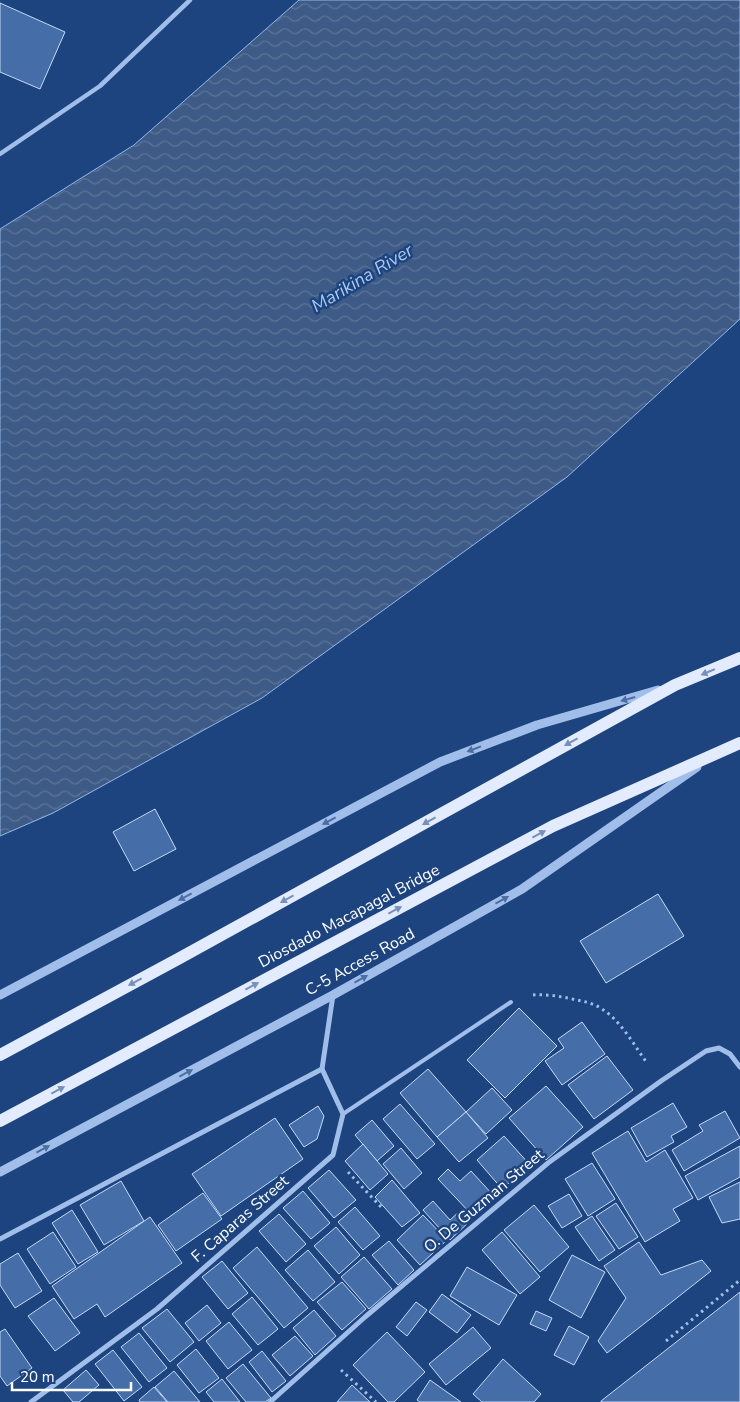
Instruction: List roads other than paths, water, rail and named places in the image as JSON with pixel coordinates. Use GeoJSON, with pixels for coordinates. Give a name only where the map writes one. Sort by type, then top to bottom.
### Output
{"type":"FeatureCollection","features":[{"type":"Feature","properties":{"kind":"main road"},"geometry":{"type":"LineString","coordinates":[[0,1055],[675,685],[740,658]]}},
{"type":"Feature","properties":{"kind":"main road","name":"Diosdado Macapagal Bridge"},"geometry":{"type":"LineString","coordinates":[[0,1121],[553,826],[740,743]]}},
{"type":"Feature","properties":{"kind":"street"},"geometry":{"type":"LineString","coordinates":[[0,154],[100,86],[190,0]]}},
{"type":"Feature","properties":{"kind":"street"},"geometry":{"type":"LineString","coordinates":[[0,995],[440,762],[537,725],[675,685]]}},
{"type":"Feature","properties":{"kind":"street","name":"C-5 Access Road"},"geometry":{"type":"LineString","coordinates":[[0,1172],[333,995],[522,889],[719,752]]}},
{"type":"Feature","properties":{"kind":"street"},"geometry":{"type":"LineString","coordinates":[[333,995],[322,1069],[343,1114]]}},
{"type":"Feature","properties":{"kind":"street","name":"O. De Guzman Street"},"geometry":{"type":"LineString","coordinates":[[270,1402],[365,1316],[548,1163],[661,1081],[706,1050],[719,1048],[730,1054],[740,1067]]}},
{"type":"Feature","properties":{"kind":"street"},"geometry":{"type":"LineString","coordinates":[[0,1239],[322,1069]]}},
{"type":"Feature","properties":{"kind":"street","name":"F. Caparas Street"},"geometry":{"type":"LineString","coordinates":[[31,1402],[157,1309],[333,1155],[343,1114]]}},
{"type":"Feature","properties":{"kind":"lane"},"geometry":{"type":"LineString","coordinates":[[343,1114],[511,1002]]}},
{"type":"Feature","properties":{"kind":"water","name":"Marikina River"},"geometry":{"type":"Polygon","coordinates":[[[299,0],[740,0],[740,319],[567,477],[262,698],[53,813],[0,836],[0,229],[134,145],[299,0]]]}}]}
